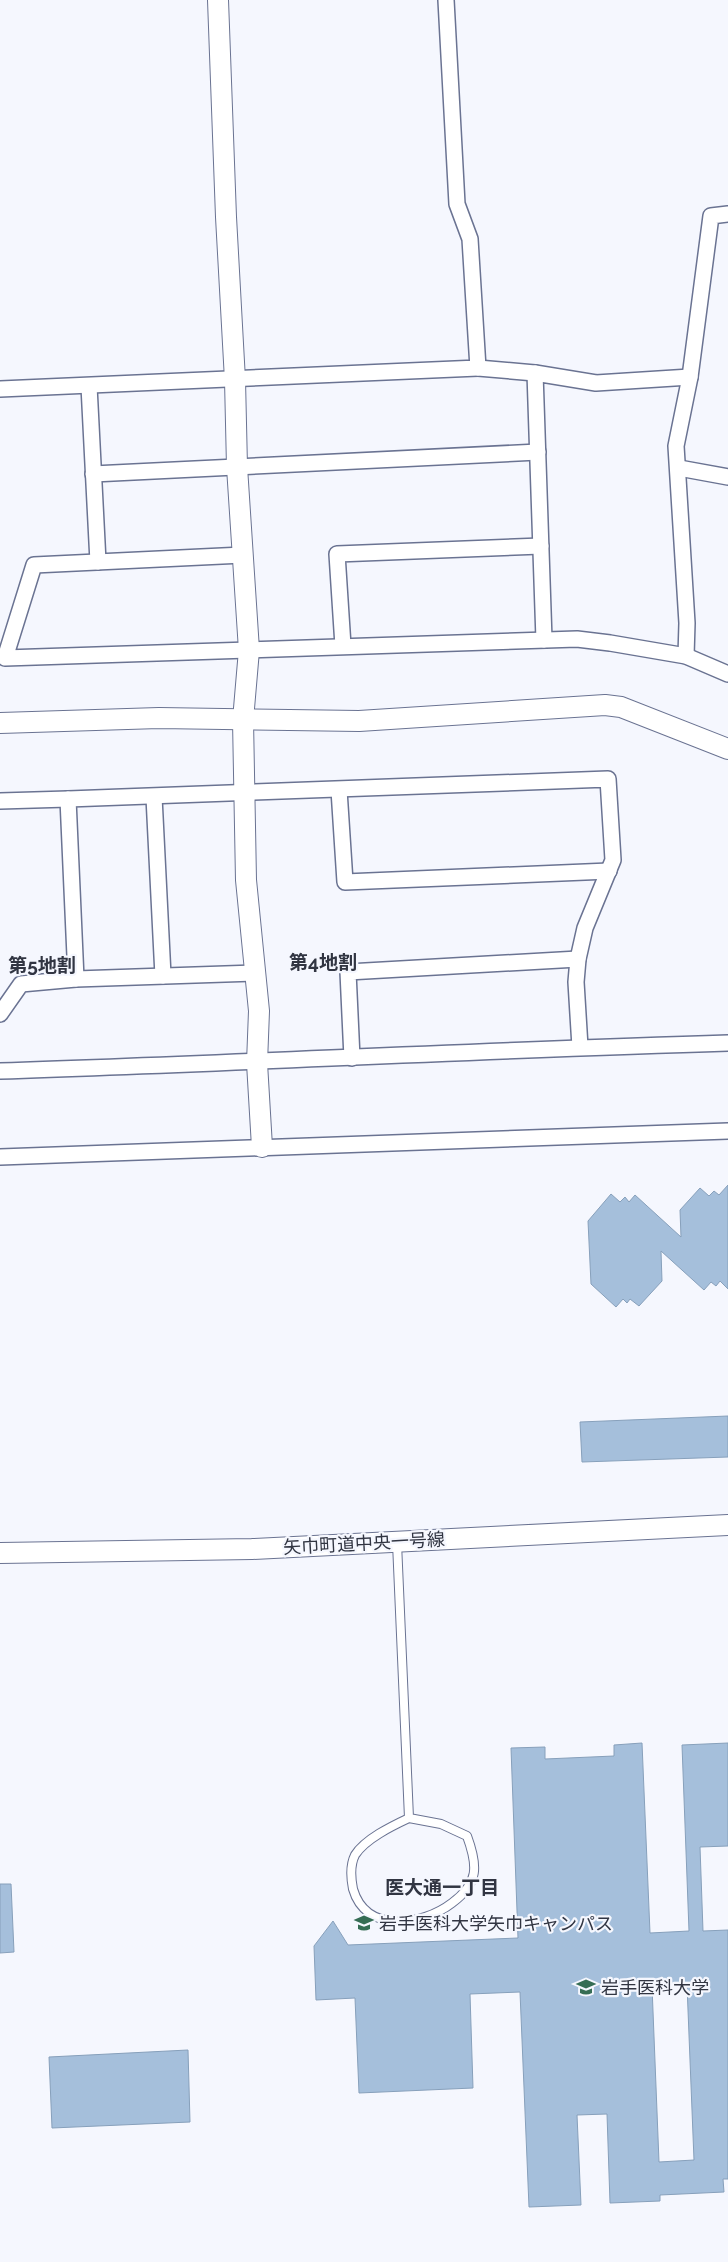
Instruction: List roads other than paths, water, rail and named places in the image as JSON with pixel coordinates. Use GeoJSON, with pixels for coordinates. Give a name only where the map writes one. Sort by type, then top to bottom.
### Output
{"type":"FeatureCollection","features":[{"type":"Feature","properties":{"kind":"street"},"geometry":{"type":"LineString","coordinates":[[218,0],[226,217],[235,380],[237,467],[249,650],[243,720],[246,880],[258,1011],[257,1063],[262,1147]]}},
{"type":"Feature","properties":{"kind":"street"},"geometry":{"type":"LineString","coordinates":[[446,0],[456,204],[470,239],[478,368]]}},
{"type":"Feature","properties":{"kind":"street"},"geometry":{"type":"LineString","coordinates":[[686,656],[687,623],[679,468],[676,446],[690,377],[711,216],[728,214]]}},
{"type":"Feature","properties":{"kind":"street"},"geometry":{"type":"LineString","coordinates":[[0,390],[478,368],[535,373],[596,383],[690,377]]}},
{"type":"Feature","properties":{"kind":"street"},"geometry":{"type":"LineString","coordinates":[[535,373],[544,640]]}},
{"type":"Feature","properties":{"kind":"street"},"geometry":{"type":"LineString","coordinates":[[89,386],[98,562]]}},
{"type":"Feature","properties":{"kind":"street"},"geometry":{"type":"LineString","coordinates":[[93,474],[538,452]]}},
{"type":"Feature","properties":{"kind":"street"},"geometry":{"type":"LineString","coordinates":[[679,468],[728,477]]}},
{"type":"Feature","properties":{"kind":"street"},"geometry":{"type":"LineString","coordinates":[[343,646],[337,554],[541,546]]}},
{"type":"Feature","properties":{"kind":"street"},"geometry":{"type":"LineString","coordinates":[[242,555],[34,565],[5,658],[577,639],[610,642],[686,656],[728,674]]}},
{"type":"Feature","properties":{"kind":"street"},"geometry":{"type":"LineString","coordinates":[[0,723],[159,718],[359,721],[604,705],[620,707],[728,749]]}},
{"type":"Feature","properties":{"kind":"street"},"geometry":{"type":"LineString","coordinates":[[0,801],[154,797],[608,779],[613,860],[585,928],[578,959],[576,982],[580,1047]]}},
{"type":"Feature","properties":{"kind":"street"},"geometry":{"type":"LineString","coordinates":[[339,790],[345,882],[608,871]]}},
{"type":"Feature","properties":{"kind":"street"},"geometry":{"type":"LineString","coordinates":[[154,797],[163,976]]}},
{"type":"Feature","properties":{"kind":"street"},"geometry":{"type":"LineString","coordinates":[[68,799],[76,979]]}},
{"type":"Feature","properties":{"kind":"street"},"geometry":{"type":"LineString","coordinates":[[352,1058],[348,972],[578,959]]}},
{"type":"Feature","properties":{"kind":"street"},"geometry":{"type":"LineString","coordinates":[[0,1014],[21,984],[76,979],[255,973]]}},
{"type":"Feature","properties":{"kind":"street"},"geometry":{"type":"LineString","coordinates":[[0,1071],[257,1063],[580,1047],[728,1042]]}},
{"type":"Feature","properties":{"kind":"street"},"geometry":{"type":"LineString","coordinates":[[0,1157],[728,1131]]}},
{"type":"Feature","properties":{"kind":"street","name":"矢巾町道中央一号線"},"geometry":{"type":"LineString","coordinates":[[0,1553],[252,1548],[728,1525]]}},
{"type":"Feature","properties":{"kind":"lane"},"geometry":{"type":"LineString","coordinates":[[397,1541],[409,1818]]}},
{"type":"Feature","properties":{"kind":"lane"},"geometry":{"type":"LineString","coordinates":[[409,1818],[441,1824],[467,1836],[475,1857],[475,1875],[462,1895],[441,1911],[416,1921],[391,1921],[367,1913],[355,1895],[350,1878],[355,1855],[371,1840],[409,1818]]}},
{"type":"Feature","properties":{"kind":"place","name":"岩手医科大学矢巾キャンパス"},"geometry":{"type":"Point","coordinates":[364,1923]}},
{"type":"Feature","properties":{"kind":"place","name":"岩手医科大学"},"geometry":{"type":"Point","coordinates":[586,1987]}},
{"type":"Feature","properties":{"kind":"district","name":"第4地割"},"geometry":{"type":"Point","coordinates":[323,962]}},
{"type":"Feature","properties":{"kind":"district","name":"第5地割"},"geometry":{"type":"Point","coordinates":[42,965]}},
{"type":"Feature","properties":{"kind":"district","name":"医大通一丁目"},"geometry":{"type":"Point","coordinates":[442,1887]}}]}
